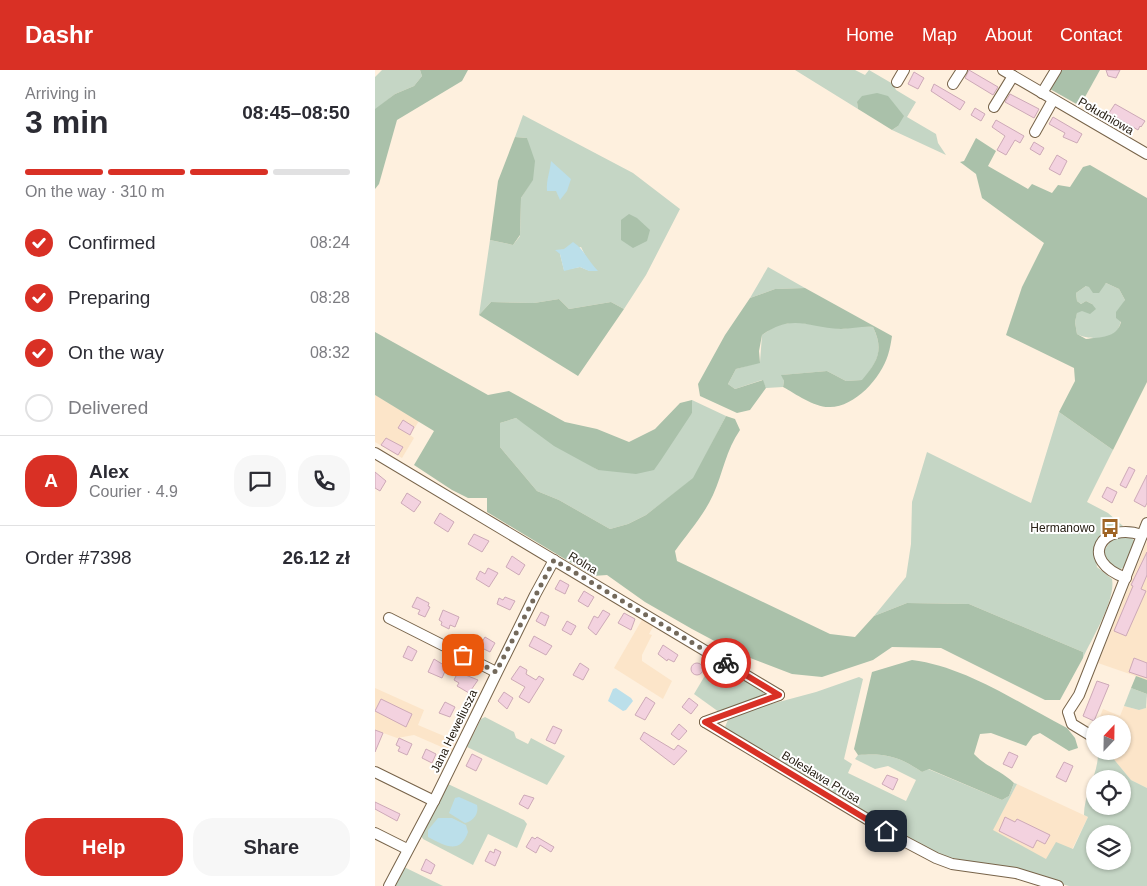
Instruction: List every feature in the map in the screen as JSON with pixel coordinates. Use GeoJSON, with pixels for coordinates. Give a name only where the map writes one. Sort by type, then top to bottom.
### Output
{"type":"FeatureCollection","features":[{"type":"Feature","properties":{"kind":"street"},"geometry":{"type":"LineString","coordinates":[[897,82],[904,70]]}},
{"type":"Feature","properties":{"kind":"street"},"geometry":{"type":"LineString","coordinates":[[953,84],[962,70]]}},
{"type":"Feature","properties":{"kind":"street","name":"Południowa"},"geometry":{"type":"LineString","coordinates":[[1003,70],[1147,154]]}},
{"type":"Feature","properties":{"kind":"street"},"geometry":{"type":"LineString","coordinates":[[1042,93],[1055,70]]}},
{"type":"Feature","properties":{"kind":"street"},"geometry":{"type":"LineString","coordinates":[[994,108],[1013,76]]}},
{"type":"Feature","properties":{"kind":"street"},"geometry":{"type":"LineString","coordinates":[[1035,132],[1053,100]]}},
{"type":"Feature","properties":{"kind":"street","name":"Rolna"},"geometry":{"type":"LineString","coordinates":[[375,453],[779,695]]}},
{"type":"Feature","properties":{"kind":"street"},"geometry":{"type":"LineString","coordinates":[[1086,733],[1072,724],[1068,712],[1079,695],[1147,523]]}},
{"type":"Feature","properties":{"kind":"street"},"geometry":{"type":"LineString","coordinates":[[1126,578],[1110,572],[1100,562],[1099,549],[1104,540],[1112,534],[1132,531],[1142,535]]}},
{"type":"Feature","properties":{"kind":"street","name":"Jana Heweliusza"},"geometry":{"type":"LineString","coordinates":[[389,886],[434,801],[496,672],[554,560]]}},
{"type":"Feature","properties":{"kind":"street"},"geometry":{"type":"LineString","coordinates":[[389,618],[496,672]]}},
{"type":"Feature","properties":{"kind":"street","name":"Bolesława Prusa"},"geometry":{"type":"LineString","coordinates":[[779,695],[705,722],[902,840],[936,858],[951,864],[1016,873],[1058,886]]}},
{"type":"Feature","properties":{"kind":"street"},"geometry":{"type":"LineString","coordinates":[[375,772],[434,801]]}},
{"type":"Feature","properties":{"kind":"street"},"geometry":{"type":"LineString","coordinates":[[375,834],[407,849]]}},
{"type":"Feature","properties":{"kind":"shaded area"},"geometry":{"type":"Polygon","coordinates":[[[375,395],[419,421],[410,435],[414,438],[402,458],[375,442],[375,395]]]}},
{"type":"Feature","properties":{"kind":"shaded area"},"geometry":{"type":"Polygon","coordinates":[[[1147,541],[1147,680],[1098,663],[1147,541]]]}},
{"type":"Feature","properties":{"kind":"shaded area"},"geometry":{"type":"Polygon","coordinates":[[[643,618],[654,625],[649,634],[652,635],[642,655],[642,661],[672,681],[663,699],[614,668],[643,618]]]}},
{"type":"Feature","properties":{"kind":"shaded area"},"geometry":{"type":"Polygon","coordinates":[[[375,688],[424,710],[418,725],[458,742],[453,752],[414,735],[397,738],[375,730],[375,688]]]}},
{"type":"Feature","properties":{"kind":"shaded area"},"geometry":{"type":"Polygon","coordinates":[[[1147,704],[1147,788],[1131,780],[1131,770],[1123,770],[1114,760],[1131,760],[1131,715],[1120,715],[1124,706],[1139,710],[1146,708],[1147,704]]]}},
{"type":"Feature","properties":{"kind":"shaded area"},"geometry":{"type":"Polygon","coordinates":[[[1103,709],[1118,715],[1101,715],[1103,709]]]}},
{"type":"Feature","properties":{"kind":"shaded area"},"geometry":{"type":"Polygon","coordinates":[[[1017,784],[1088,817],[1060,874],[977,859],[1017,784]]]}},
{"type":"Feature","properties":{"kind":"green space"},"geometry":{"type":"Polygon","coordinates":[[[382,70],[420,70],[422,76],[414,86],[395,94],[375,110],[375,77],[382,70]]]}},
{"type":"Feature","properties":{"kind":"green space"},"geometry":{"type":"Polygon","coordinates":[[[420,70],[468,70],[462,81],[397,120],[379,184],[375,189],[375,109],[395,94],[414,86],[422,76],[420,70]]]}},
{"type":"Feature","properties":{"kind":"green space"},"geometry":{"type":"Polygon","coordinates":[[[795,70],[855,70],[865,75],[869,70],[893,84],[896,90],[916,102],[907,117],[936,134],[938,143],[946,155],[892,130],[898,126],[857,102],[858,109],[795,70]]]}},
{"type":"Feature","properties":{"kind":"green space"},"geometry":{"type":"Polygon","coordinates":[[[1061,70],[1100,70],[1080,106],[1050,89],[1061,70]]]}},
{"type":"Feature","properties":{"kind":"green space"},"geometry":{"type":"Polygon","coordinates":[[[877,93],[888,96],[904,116],[898,126],[892,130],[858,109],[857,102],[862,96],[877,93]]]}},
{"type":"Feature","properties":{"kind":"green space"},"geometry":{"type":"Polygon","coordinates":[[[523,115],[633,173],[680,209],[646,275],[624,309],[611,302],[569,309],[559,299],[534,303],[491,302],[479,315],[490,240],[513,245],[520,236],[521,198],[533,179],[527,138],[515,137],[523,115]],[[581,247],[560,254],[564,270],[580,267],[590,271],[597,271],[588,261],[581,247]]]}},
{"type":"Feature","properties":{"kind":"green space"},"geometry":{"type":"Polygon","coordinates":[[[515,137],[527,138],[535,161],[533,180],[521,198],[520,235],[513,245],[490,240],[498,181],[515,137]]]}},
{"type":"Feature","properties":{"kind":"green space"},"geometry":{"type":"Polygon","coordinates":[[[976,138],[996,151],[988,166],[1028,189],[1032,184],[1052,193],[1058,185],[1070,187],[1083,167],[1090,165],[1147,198],[1147,382],[1113,450],[1059,412],[1075,381],[1074,368],[1006,335],[1022,287],[1044,243],[982,198],[976,174],[960,162],[964,161],[976,138]],[[1106,283],[1099,293],[1093,293],[1086,286],[1076,293],[1077,301],[1081,304],[1086,301],[1096,309],[1090,314],[1082,311],[1077,313],[1075,322],[1077,334],[1086,339],[1107,336],[1116,331],[1121,322],[1116,318],[1116,312],[1125,300],[1119,289],[1106,283]]]}},
{"type":"Feature","properties":{"kind":"green space"},"geometry":{"type":"Polygon","coordinates":[[[629,214],[637,218],[650,230],[647,241],[633,248],[621,240],[621,220],[629,214]]]}},
{"type":"Feature","properties":{"kind":"green space"},"geometry":{"type":"Polygon","coordinates":[[[768,267],[805,288],[775,289],[750,298],[768,267]]]}},
{"type":"Feature","properties":{"kind":"green space"},"geometry":{"type":"Polygon","coordinates":[[[1106,283],[1119,289],[1125,300],[1119,327],[1112,335],[1100,338],[1077,334],[1075,322],[1077,312],[1092,304],[1086,301],[1081,304],[1077,301],[1076,293],[1086,286],[1102,287],[1106,283]]]}},
{"type":"Feature","properties":{"kind":"green space"},"geometry":{"type":"Polygon","coordinates":[[[805,288],[892,336],[885,364],[866,390],[849,402],[839,406],[824,407],[812,403],[783,387],[784,381],[781,375],[827,371],[846,381],[862,380],[872,367],[879,349],[873,327],[841,329],[792,323],[773,328],[762,335],[759,351],[760,363],[736,369],[728,384],[735,389],[763,380],[766,388],[750,410],[737,413],[700,396],[698,384],[725,335],[750,298],[775,289],[805,288]]]}},
{"type":"Feature","properties":{"kind":"green space"},"geometry":{"type":"Polygon","coordinates":[[[559,299],[569,309],[611,302],[624,309],[578,376],[479,315],[491,302],[534,303],[559,299]]]}},
{"type":"Feature","properties":{"kind":"green space"},"geometry":{"type":"Polygon","coordinates":[[[796,322],[843,329],[857,326],[873,327],[879,349],[876,361],[863,380],[846,381],[827,371],[782,375],[783,387],[766,388],[762,380],[735,389],[728,384],[736,369],[760,362],[762,335],[777,325],[796,322]]]}},
{"type":"Feature","properties":{"kind":"green space"},"geometry":{"type":"Polygon","coordinates":[[[375,332],[488,395],[509,391],[565,422],[597,429],[629,442],[655,429],[680,403],[692,400],[692,413],[654,470],[636,474],[598,470],[554,446],[516,418],[500,423],[500,447],[537,491],[559,500],[610,529],[628,524],[646,515],[693,478],[726,416],[735,419],[740,430],[731,446],[709,502],[675,551],[677,561],[830,634],[855,637],[874,616],[907,603],[969,604],[1083,652],[1083,658],[1060,700],[1045,700],[941,648],[892,647],[873,660],[822,677],[792,674],[737,653],[645,602],[607,575],[593,576],[487,512],[487,498],[468,498],[452,490],[414,465],[434,431],[375,395],[375,332]]]}},
{"type":"Feature","properties":{"kind":"green space"},"geometry":{"type":"Polygon","coordinates":[[[692,400],[726,416],[694,478],[646,515],[628,524],[610,529],[559,500],[537,491],[500,447],[500,423],[516,418],[598,470],[692,413],[692,400]]]}},
{"type":"Feature","properties":{"kind":"green space"},"geometry":{"type":"Polygon","coordinates":[[[1059,412],[1113,450],[1087,502],[1108,513],[1123,526],[1122,529],[1114,525],[1106,527],[1095,555],[1097,567],[1112,579],[1112,588],[1107,608],[1083,658],[1083,652],[969,604],[907,603],[874,616],[906,577],[911,544],[912,502],[927,452],[1031,503],[1059,412]]]}},
{"type":"Feature","properties":{"kind":"green space"},"geometry":{"type":"Polygon","coordinates":[[[1129,536],[1135,541],[1128,563],[1117,570],[1105,561],[1103,552],[1112,539],[1129,536]]]}},
{"type":"Feature","properties":{"kind":"green space"},"geometry":{"type":"Polygon","coordinates":[[[912,660],[953,670],[1011,697],[1067,728],[1075,738],[1078,748],[1069,751],[1040,733],[1033,736],[1026,746],[991,733],[980,734],[974,754],[1014,783],[1009,796],[1002,800],[929,769],[922,772],[899,759],[884,755],[858,755],[854,749],[872,672],[912,660]]]}},
{"type":"Feature","properties":{"kind":"green space"},"geometry":{"type":"Polygon","coordinates":[[[713,662],[769,695],[719,712],[694,694],[713,662]]]}},
{"type":"Feature","properties":{"kind":"green space"},"geometry":{"type":"Polygon","coordinates":[[[1136,676],[1147,680],[1147,694],[1131,688],[1136,676]]]}},
{"type":"Feature","properties":{"kind":"green space"},"geometry":{"type":"Polygon","coordinates":[[[859,677],[863,679],[844,759],[852,764],[848,773],[906,801],[916,780],[888,766],[875,769],[855,759],[858,755],[884,755],[899,759],[922,772],[928,769],[1002,800],[1009,796],[1014,783],[1017,784],[993,830],[1046,859],[1056,842],[1073,849],[1088,817],[1084,815],[1086,799],[1086,815],[1131,815],[1131,780],[1147,788],[1147,886],[1069,886],[974,862],[941,856],[727,734],[725,727],[730,715],[816,692],[859,677]]]}},
{"type":"Feature","properties":{"kind":"green space"},"geometry":{"type":"Polygon","coordinates":[[[1131,688],[1147,694],[1146,708],[1139,710],[1124,706],[1131,688]]]}},
{"type":"Feature","properties":{"kind":"green space"},"geometry":{"type":"Polygon","coordinates":[[[485,717],[514,732],[516,738],[528,744],[531,738],[565,756],[547,785],[467,747],[481,719],[485,717]]]}},
{"type":"Feature","properties":{"kind":"green space"},"geometry":{"type":"Polygon","coordinates":[[[1098,760],[1114,760],[1123,770],[1095,770],[1098,760]]]}},
{"type":"Feature","properties":{"kind":"green space"},"geometry":{"type":"Polygon","coordinates":[[[448,784],[524,820],[527,824],[517,848],[488,834],[473,865],[423,839],[420,833],[448,784]]]}},
{"type":"Feature","properties":{"kind":"green space"},"geometry":{"type":"Polygon","coordinates":[[[402,866],[443,886],[393,886],[402,866]]]}},
{"type":"Feature","properties":{"kind":"water"},"geometry":{"type":"Polygon","coordinates":[[[551,161],[571,179],[567,191],[560,200],[556,191],[547,191],[551,161]]]}},
{"type":"Feature","properties":{"kind":"water"},"geometry":{"type":"Polygon","coordinates":[[[573,242],[598,271],[589,271],[580,267],[564,271],[560,254],[555,250],[564,249],[573,242]]]}},
{"type":"Feature","properties":{"kind":"water"},"geometry":{"type":"Polygon","coordinates":[[[616,688],[633,701],[626,710],[623,711],[608,701],[613,689],[616,688]]]}},
{"type":"Feature","properties":{"kind":"water"},"geometry":{"type":"Polygon","coordinates":[[[459,797],[477,805],[475,816],[465,823],[449,813],[455,798],[459,797]]]}},
{"type":"Feature","properties":{"kind":"water"},"geometry":{"type":"Polygon","coordinates":[[[438,818],[452,818],[466,825],[468,832],[461,844],[456,846],[446,845],[428,837],[428,830],[438,818]]]}},
{"type":"Feature","properties":{"kind":"building"},"geometry":{"type":"Polygon","coordinates":[[[969,70],[998,87],[993,95],[965,78],[969,70]]]}},
{"type":"Feature","properties":{"kind":"building"},"geometry":{"type":"Polygon","coordinates":[[[1106,70],[1120,70],[1116,78],[1108,76],[1106,70]]]}},
{"type":"Feature","properties":{"kind":"building"},"geometry":{"type":"Polygon","coordinates":[[[914,72],[924,78],[918,89],[908,84],[914,72]]]}},
{"type":"Feature","properties":{"kind":"building"},"geometry":{"type":"Polygon","coordinates":[[[934,84],[965,102],[960,110],[931,91],[934,84]]]}},
{"type":"Feature","properties":{"kind":"building"},"geometry":{"type":"Polygon","coordinates":[[[1010,94],[1039,109],[1034,118],[1005,102],[1010,94]]]}},
{"type":"Feature","properties":{"kind":"building"},"geometry":{"type":"Polygon","coordinates":[[[1115,104],[1145,121],[1138,130],[1109,113],[1115,104]]]}},
{"type":"Feature","properties":{"kind":"building"},"geometry":{"type":"Polygon","coordinates":[[[975,108],[985,114],[981,121],[971,115],[975,108]]]}},
{"type":"Feature","properties":{"kind":"building"},"geometry":{"type":"Polygon","coordinates":[[[1053,117],[1082,134],[1077,143],[1063,137],[1065,133],[1049,124],[1053,117]]]}},
{"type":"Feature","properties":{"kind":"building"},"geometry":{"type":"Polygon","coordinates":[[[996,120],[1024,136],[1020,143],[1015,140],[1006,155],[997,150],[1005,136],[992,127],[996,120]]]}},
{"type":"Feature","properties":{"kind":"building"},"geometry":{"type":"Polygon","coordinates":[[[1034,142],[1044,148],[1040,155],[1030,149],[1034,142]]]}},
{"type":"Feature","properties":{"kind":"building"},"geometry":{"type":"Polygon","coordinates":[[[1057,155],[1067,161],[1060,175],[1049,169],[1057,155]]]}},
{"type":"Feature","properties":{"kind":"building"},"geometry":{"type":"Polygon","coordinates":[[[403,420],[414,427],[410,435],[398,428],[403,420]]]}},
{"type":"Feature","properties":{"kind":"building"},"geometry":{"type":"Polygon","coordinates":[[[386,438],[403,447],[398,455],[381,445],[386,438]]]}},
{"type":"Feature","properties":{"kind":"building"},"geometry":{"type":"Polygon","coordinates":[[[1129,467],[1135,470],[1126,488],[1120,485],[1129,467]]]}},
{"type":"Feature","properties":{"kind":"building"},"geometry":{"type":"Polygon","coordinates":[[[375,472],[386,481],[380,491],[375,488],[375,472]]]}},
{"type":"Feature","properties":{"kind":"building"},"geometry":{"type":"Polygon","coordinates":[[[1147,475],[1147,503],[1145,507],[1134,501],[1147,475]]]}},
{"type":"Feature","properties":{"kind":"building"},"geometry":{"type":"Polygon","coordinates":[[[1107,487],[1117,492],[1112,503],[1102,497],[1107,487]]]}},
{"type":"Feature","properties":{"kind":"building"},"geometry":{"type":"Polygon","coordinates":[[[407,493],[421,502],[414,512],[401,503],[407,493]]]}},
{"type":"Feature","properties":{"kind":"building"},"geometry":{"type":"Polygon","coordinates":[[[440,513],[454,522],[448,532],[434,523],[440,513]]]}},
{"type":"Feature","properties":{"kind":"building"},"geometry":{"type":"Polygon","coordinates":[[[474,534],[489,541],[482,552],[468,544],[474,534]]]}},
{"type":"Feature","properties":{"kind":"building"},"geometry":{"type":"Polygon","coordinates":[[[1147,552],[1147,575],[1141,589],[1146,591],[1126,636],[1114,631],[1133,586],[1131,585],[1147,552]]]}},
{"type":"Feature","properties":{"kind":"building"},"geometry":{"type":"Polygon","coordinates":[[[512,556],[525,565],[519,575],[506,567],[512,556]]]}},
{"type":"Feature","properties":{"kind":"building"},"geometry":{"type":"Polygon","coordinates":[[[488,568],[498,573],[489,587],[476,579],[480,571],[485,574],[488,568]]]}},
{"type":"Feature","properties":{"kind":"building"},"geometry":{"type":"Polygon","coordinates":[[[560,580],[569,585],[565,594],[555,589],[560,580]]]}},
{"type":"Feature","properties":{"kind":"building"},"geometry":{"type":"Polygon","coordinates":[[[584,591],[594,597],[588,607],[578,601],[584,591]]]}},
{"type":"Feature","properties":{"kind":"building"},"geometry":{"type":"Polygon","coordinates":[[[417,597],[429,603],[428,606],[430,607],[425,617],[418,614],[420,610],[412,607],[417,597]]]}},
{"type":"Feature","properties":{"kind":"building"},"geometry":{"type":"Polygon","coordinates":[[[505,597],[515,601],[510,610],[497,604],[499,598],[503,600],[505,597]]]}},
{"type":"Feature","properties":{"kind":"building"},"geometry":{"type":"Polygon","coordinates":[[[443,610],[459,617],[455,627],[450,625],[449,629],[441,625],[442,622],[439,620],[443,610]]]}},
{"type":"Feature","properties":{"kind":"building"},"geometry":{"type":"Polygon","coordinates":[[[603,610],[610,614],[596,635],[588,628],[594,616],[598,618],[603,610]]]}},
{"type":"Feature","properties":{"kind":"building"},"geometry":{"type":"Polygon","coordinates":[[[541,612],[549,616],[545,626],[536,621],[541,612]]]}},
{"type":"Feature","properties":{"kind":"building"},"geometry":{"type":"Polygon","coordinates":[[[624,613],[635,619],[631,630],[618,623],[624,613]]]}},
{"type":"Feature","properties":{"kind":"building"},"geometry":{"type":"Polygon","coordinates":[[[567,621],[576,626],[571,635],[562,630],[567,621]]]}},
{"type":"Feature","properties":{"kind":"building"},"geometry":{"type":"Polygon","coordinates":[[[534,636],[552,646],[546,655],[529,646],[534,636]]]}},
{"type":"Feature","properties":{"kind":"building"},"geometry":{"type":"Polygon","coordinates":[[[485,637],[495,643],[490,652],[484,649],[481,655],[476,652],[485,637]]]}},
{"type":"Feature","properties":{"kind":"building"},"geometry":{"type":"Polygon","coordinates":[[[663,645],[678,655],[674,662],[668,659],[667,661],[658,654],[663,645]]]}},
{"type":"Feature","properties":{"kind":"building"},"geometry":{"type":"Polygon","coordinates":[[[408,646],[417,651],[412,661],[403,657],[408,646]]]}},
{"type":"Feature","properties":{"kind":"building"},"geometry":{"type":"Polygon","coordinates":[[[1134,658],[1147,663],[1147,678],[1129,672],[1134,658]]]}},
{"type":"Feature","properties":{"kind":"building"},"geometry":{"type":"Polygon","coordinates":[[[434,659],[447,667],[442,678],[428,672],[434,659]]]}},
{"type":"Feature","properties":{"kind":"building"},"geometry":{"type":"Polygon","coordinates":[[[580,663],[589,669],[583,680],[573,675],[580,663]]]}},
{"type":"Feature","properties":{"kind":"building"},"geometry":{"type":"Polygon","coordinates":[[[695,663],[699,663],[703,669],[699,675],[695,675],[691,671],[691,667],[695,663]]]}},
{"type":"Feature","properties":{"kind":"building"},"geometry":{"type":"Polygon","coordinates":[[[520,666],[527,670],[526,674],[536,680],[539,676],[544,679],[529,703],[519,697],[525,687],[511,679],[520,666]]]}},
{"type":"Feature","properties":{"kind":"building"},"geometry":{"type":"Polygon","coordinates":[[[458,672],[478,680],[469,693],[457,686],[459,683],[454,680],[458,672]]]}},
{"type":"Feature","properties":{"kind":"building"},"geometry":{"type":"Polygon","coordinates":[[[1097,681],[1109,685],[1096,715],[1086,715],[1086,717],[1083,716],[1097,681]]]}},
{"type":"Feature","properties":{"kind":"building"},"geometry":{"type":"Polygon","coordinates":[[[504,692],[513,698],[507,709],[498,701],[504,692]]]}},
{"type":"Feature","properties":{"kind":"building"},"geometry":{"type":"Polygon","coordinates":[[[646,697],[655,703],[645,720],[635,715],[646,697]]]}},
{"type":"Feature","properties":{"kind":"building"},"geometry":{"type":"Polygon","coordinates":[[[689,698],[698,705],[691,714],[682,707],[689,698]]]}},
{"type":"Feature","properties":{"kind":"building"},"geometry":{"type":"Polygon","coordinates":[[[381,699],[412,714],[406,727],[375,711],[381,699]]]}},
{"type":"Feature","properties":{"kind":"building"},"geometry":{"type":"Polygon","coordinates":[[[445,702],[455,707],[450,717],[439,713],[445,702]]]}},
{"type":"Feature","properties":{"kind":"building"},"geometry":{"type":"Polygon","coordinates":[[[679,724],[687,731],[679,740],[671,734],[679,724]]]}},
{"type":"Feature","properties":{"kind":"building"},"geometry":{"type":"Polygon","coordinates":[[[553,726],[562,730],[555,744],[546,740],[553,726]]]}},
{"type":"Feature","properties":{"kind":"building"},"geometry":{"type":"Polygon","coordinates":[[[375,730],[383,733],[375,752],[375,730]]]}},
{"type":"Feature","properties":{"kind":"building"},"geometry":{"type":"Polygon","coordinates":[[[644,732],[674,750],[678,745],[687,751],[674,765],[640,739],[644,732]]]}},
{"type":"Feature","properties":{"kind":"building"},"geometry":{"type":"Polygon","coordinates":[[[399,738],[412,744],[407,755],[398,751],[400,747],[396,745],[399,738]]]}},
{"type":"Feature","properties":{"kind":"building"},"geometry":{"type":"Polygon","coordinates":[[[426,749],[436,754],[432,763],[422,758],[426,749]]]}},
{"type":"Feature","properties":{"kind":"building"},"geometry":{"type":"Polygon","coordinates":[[[1009,752],[1018,756],[1012,768],[1003,764],[1009,752]]]}},
{"type":"Feature","properties":{"kind":"building"},"geometry":{"type":"Polygon","coordinates":[[[472,754],[482,759],[476,771],[466,766],[472,754]]]}},
{"type":"Feature","properties":{"kind":"building"},"geometry":{"type":"Polygon","coordinates":[[[1064,762],[1073,766],[1066,782],[1056,777],[1064,762]]]}},
{"type":"Feature","properties":{"kind":"building"},"geometry":{"type":"Polygon","coordinates":[[[887,775],[898,779],[893,790],[882,784],[887,775]]]}},
{"type":"Feature","properties":{"kind":"building"},"geometry":{"type":"Polygon","coordinates":[[[524,795],[534,798],[528,809],[519,804],[524,795]]]}},
{"type":"Feature","properties":{"kind":"building"},"geometry":{"type":"Polygon","coordinates":[[[375,802],[400,814],[397,821],[375,809],[375,802]]]}},
{"type":"Feature","properties":{"kind":"building"},"geometry":{"type":"Polygon","coordinates":[[[1005,817],[1015,822],[1017,819],[1050,835],[1045,844],[1037,840],[1033,848],[999,831],[1005,817]]]}},
{"type":"Feature","properties":{"kind":"building"},"geometry":{"type":"Polygon","coordinates":[[[532,837],[535,839],[537,837],[554,847],[551,852],[540,845],[536,853],[526,847],[532,837]]]}},
{"type":"Feature","properties":{"kind":"building"},"geometry":{"type":"Polygon","coordinates":[[[495,849],[501,852],[495,866],[485,861],[490,851],[494,853],[495,849]]]}},
{"type":"Feature","properties":{"kind":"building"},"geometry":{"type":"Polygon","coordinates":[[[426,859],[435,865],[431,874],[421,870],[426,859]]]}},
{"type":"Feature","properties":{"kind":"way so far"},"geometry":{"type":"LineString","coordinates":[[463,655],[496,672],[554,560],[726,663]]}},
{"type":"Feature","properties":{"kind":"place","name":"Hermanowo"},"geometry":{"type":"Point","coordinates":[1110,528]}},
{"type":"Feature","properties":{"kind":"route"},"geometry":{"type":"LineString","coordinates":[[726,663],[779,695],[705,722],[886,831]]}}]}
